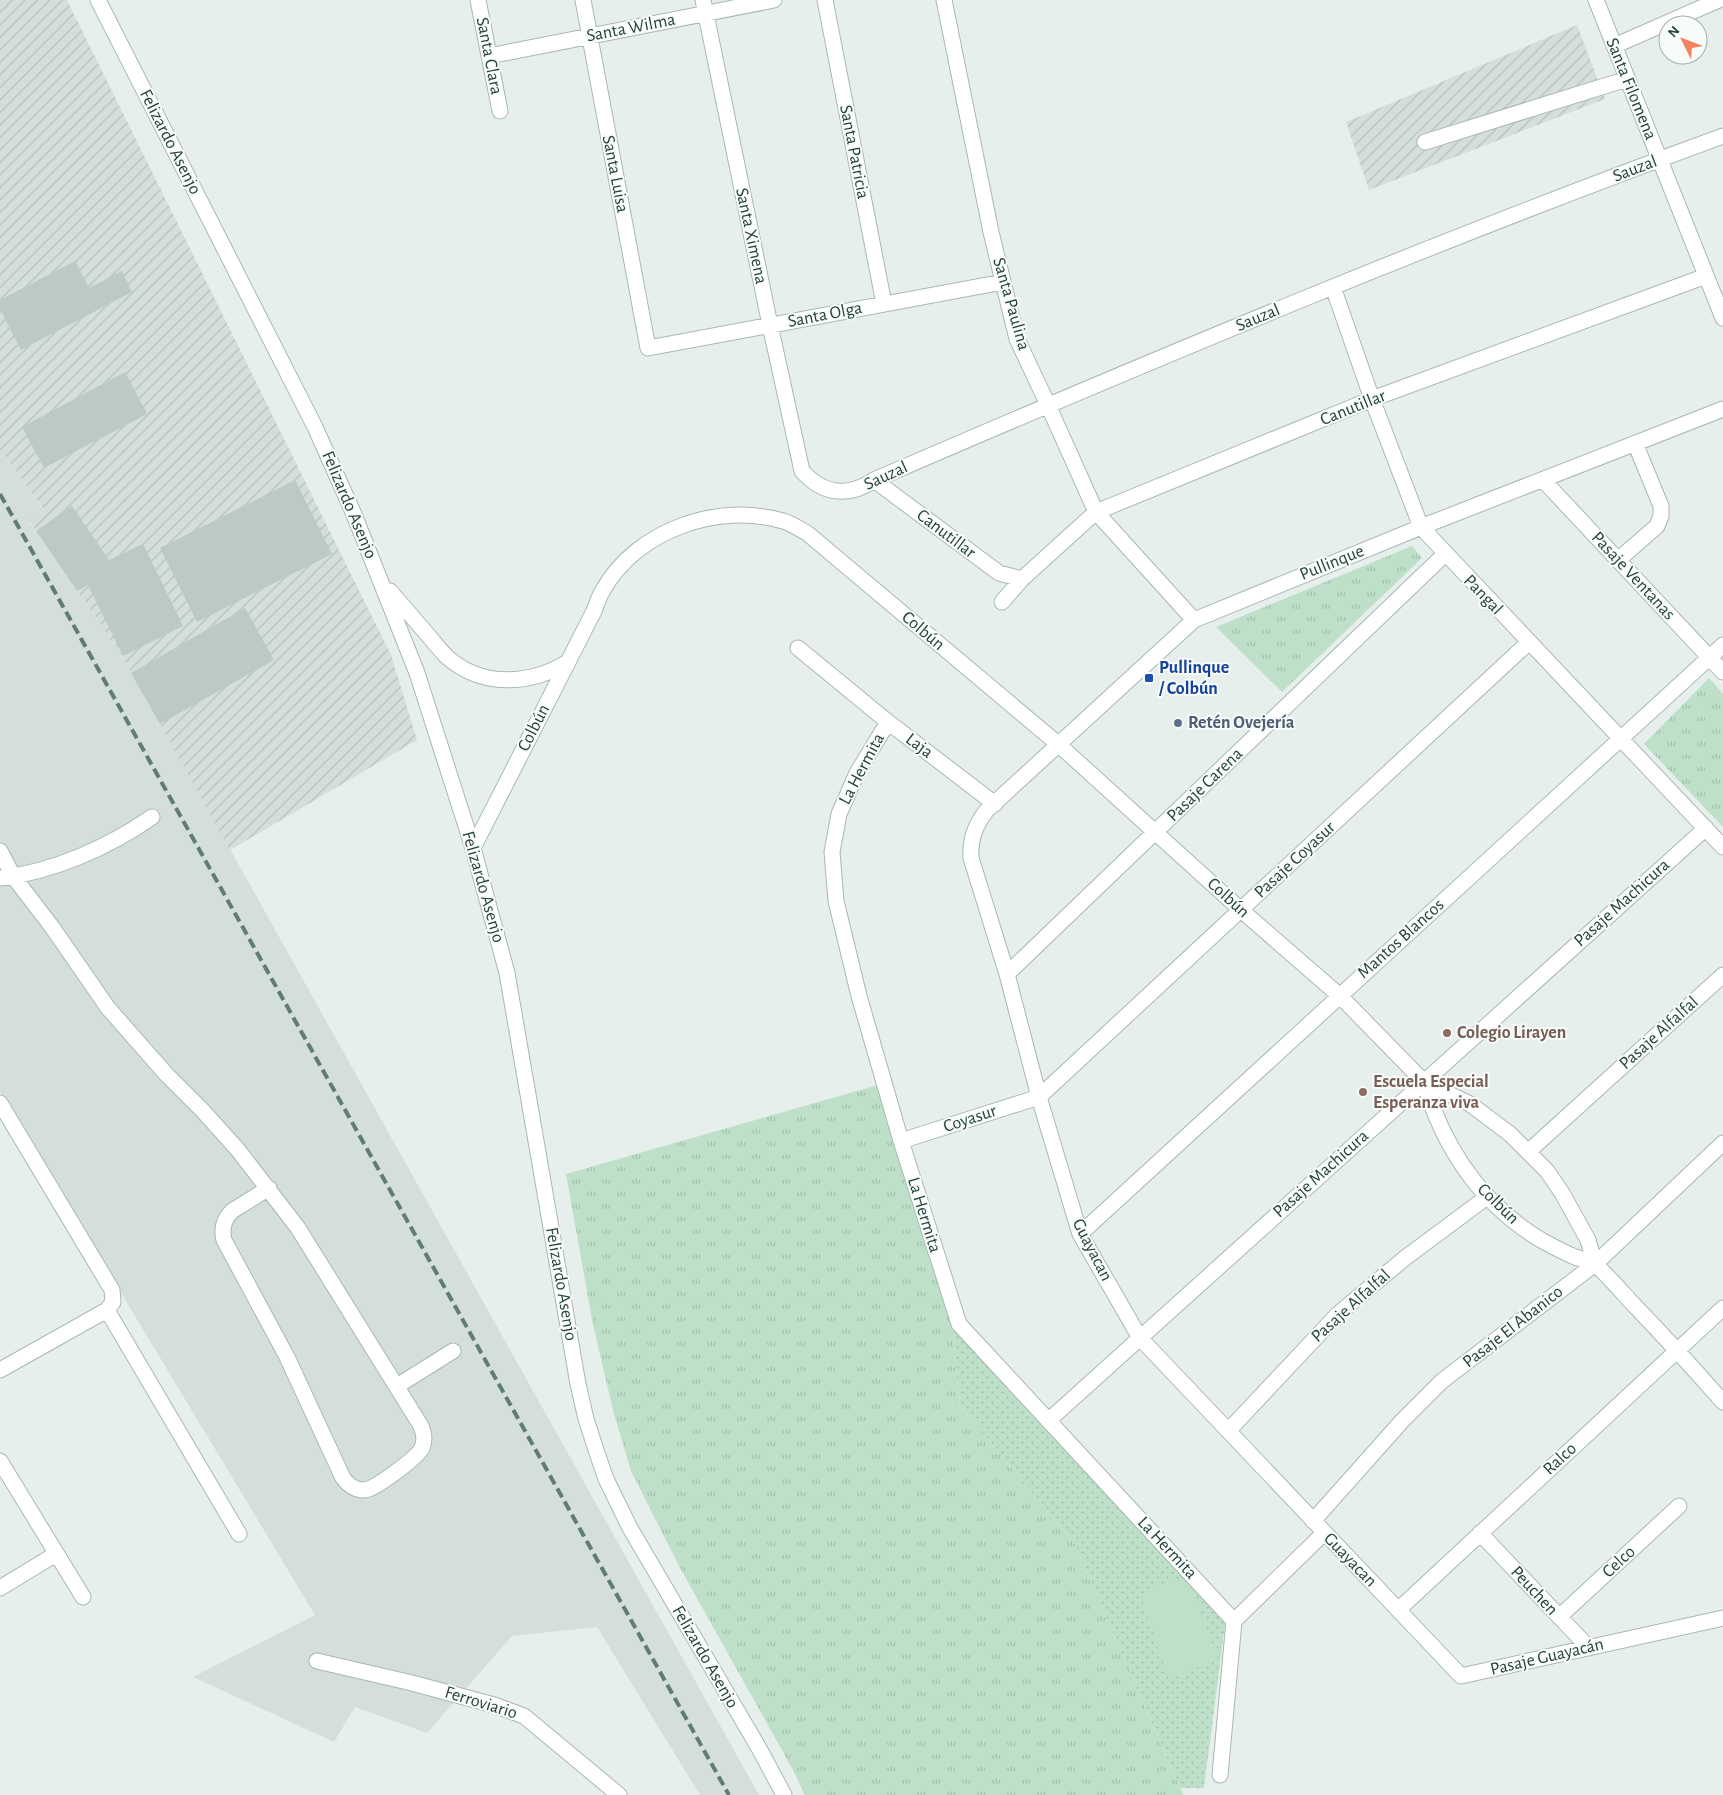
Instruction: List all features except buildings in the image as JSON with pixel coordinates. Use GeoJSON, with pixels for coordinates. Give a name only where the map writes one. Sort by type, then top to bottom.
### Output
{"type":"FeatureCollection","features":[{"type":"Feature","properties":{"kind":"street","name":"Felizardo Asenjo"},"geometry":{"type":"LineString","coordinates":[[98,0],[315,427],[382,582],[417,673],[473,848],[507,973],[578,1384],[586,1419],[597,1453],[606,1479],[630,1528],[760,1750],[784,1795]]}},
{"type":"Feature","properties":{"kind":"street","name":"Santa Clara"},"geometry":{"type":"LineString","coordinates":[[478,0],[500,111]]}},
{"type":"Feature","properties":{"kind":"street","name":"Santa Luisa"},"geometry":{"type":"LineString","coordinates":[[583,0],[648,348]]}},
{"type":"Feature","properties":{"kind":"street","name":"Santa Wilma"},"geometry":{"type":"LineString","coordinates":[[489,56],[590,36],[704,7],[774,0]]}},
{"type":"Feature","properties":{"kind":"street","name":"Santa Patricia"},"geometry":{"type":"LineString","coordinates":[[825,0],[884,304]]}},
{"type":"Feature","properties":{"kind":"street","name":"Santa Paulina"},"geometry":{"type":"LineString","coordinates":[[944,0],[1003,282],[1017,339],[1096,512],[1194,620]]}},
{"type":"Feature","properties":{"kind":"street","name":"Santa Filomena"},"geometry":{"type":"LineString","coordinates":[[1596,0],[1723,318]]}},
{"type":"Feature","properties":{"kind":"street"},"geometry":{"type":"LineString","coordinates":[[1614,46],[1719,0]]}},
{"type":"Feature","properties":{"kind":"street","name":"Santa Ximena"},"geometry":{"type":"LineString","coordinates":[[704,7],[802,471]]}},
{"type":"Feature","properties":{"kind":"street"},"geometry":{"type":"LineString","coordinates":[[1425,142],[1627,79]]}},
{"type":"Feature","properties":{"kind":"street","name":"Sauzal"},"geometry":{"type":"LineString","coordinates":[[802,471],[817,485],[836,491],[856,489],[1048,405],[1333,287],[1723,136]]}},
{"type":"Feature","properties":{"kind":"street","name":"Canutillar"},"geometry":{"type":"LineString","coordinates":[[1002,602],[1022,579],[1096,512],[1372,399],[1706,276]]}},
{"type":"Feature","properties":{"kind":"street","name":"Santa Olga"},"geometry":{"type":"LineString","coordinates":[[648,348],[1003,282]]}},
{"type":"Feature","properties":{"kind":"street","name":"Pangal"},"geometry":{"type":"LineString","coordinates":[[1333,287],[1372,399],[1421,527],[1723,847]]}},
{"type":"Feature","properties":{"kind":"street","name":"Pullinque"},"geometry":{"type":"LineString","coordinates":[[995,804],[1194,620],[1421,527],[1723,408]]}},
{"type":"Feature","properties":{"kind":"street"},"geometry":{"type":"LineString","coordinates":[[1618,560],[1657,526],[1662,516],[1661,506],[1635,444]]}},
{"type":"Feature","properties":{"kind":"street","name":"Canutillar"},"geometry":{"type":"LineString","coordinates":[[874,480],[999,573],[1022,579]]}},
{"type":"Feature","properties":{"kind":"street","name":"Pasaje Ventanas"},"geometry":{"type":"LineString","coordinates":[[1543,480],[1723,672]]}},
{"type":"Feature","properties":{"kind":"street","name":"Colbún"},"geometry":{"type":"LineString","coordinates":[[473,848],[602,591],[625,562],[640,549],[665,533],[693,522],[732,516],[785,521],[807,533],[1058,744],[1241,910],[1340,996],[1424,1082],[1448,1092],[1477,1109],[1529,1151],[1547,1171],[1576,1216],[1588,1240],[1594,1264]]}},
{"type":"Feature","properties":{"kind":"street","name":"Pasaje Carena"},"geometry":{"type":"LineString","coordinates":[[1007,974],[1445,554]]}},
{"type":"Feature","properties":{"kind":"street"},"geometry":{"type":"LineString","coordinates":[[382,582],[448,658],[472,672],[500,680],[516,680],[546,673],[568,662]]}},
{"type":"Feature","properties":{"kind":"street","name":"Pasaje Coyasur"},"geometry":{"type":"LineString","coordinates":[[1038,1097],[1529,642]]}},
{"type":"Feature","properties":{"kind":"street","name":"Mantos Blancos"},"geometry":{"type":"LineString","coordinates":[[1080,1234],[1723,645]]}},
{"type":"Feature","properties":{"kind":"street","name":"Laja"},"geometry":{"type":"LineString","coordinates":[[798,648],[888,722],[995,804]]}},
{"type":"Feature","properties":{"kind":"street","name":"La Hermita"},"geometry":{"type":"LineString","coordinates":[[888,722],[857,773],[839,814],[832,852],[836,901],[859,996],[901,1141],[959,1324],[1234,1621]]}},
{"type":"Feature","properties":{"kind":"street","name":"Guayacan"},"geometry":{"type":"LineString","coordinates":[[995,804],[987,810],[976,825],[970,846],[971,858],[1007,974],[1038,1097],[1080,1234],[1140,1338],[1398,1610]]}},
{"type":"Feature","properties":{"kind":"street"},"geometry":{"type":"LineString","coordinates":[[7,877],[44,868],[87,853],[130,832],[152,817]]}},
{"type":"Feature","properties":{"kind":"street","name":"Pasaje Machicura"},"geometry":{"type":"LineString","coordinates":[[1049,1420],[1706,828]]}},
{"type":"Feature","properties":{"kind":"street"},"geometry":{"type":"LineString","coordinates":[[0,851],[7,877],[52,927],[108,1008],[166,1074],[238,1150],[269,1188],[319,1258],[397,1386],[423,1431],[423,1443],[421,1450],[413,1459],[373,1488],[362,1490],[355,1488],[343,1478],[287,1357],[224,1240],[222,1228],[232,1211],[269,1188]]}},
{"type":"Feature","properties":{"kind":"street","name":"Pasaje Alfalfal"},"geometry":{"type":"LineString","coordinates":[[1529,1151],[1723,975]]}},
{"type":"Feature","properties":{"kind":"street","name":"Colbún"},"geometry":{"type":"LineString","coordinates":[[1424,1082],[1442,1132],[1465,1170],[1487,1197],[1506,1215],[1549,1245],[1594,1264],[1678,1350],[1723,1402]]}},
{"type":"Feature","properties":{"kind":"street","name":"Coyasur"},"geometry":{"type":"LineString","coordinates":[[901,1141],[1038,1097]]}},
{"type":"Feature","properties":{"kind":"street"},"geometry":{"type":"LineString","coordinates":[[0,1103],[112,1290],[113,1302],[107,1310],[0,1370]]}},
{"type":"Feature","properties":{"kind":"street","name":"Pasaje El Abanico"},"geometry":{"type":"LineString","coordinates":[[1313,1521],[1402,1421],[1442,1382],[1594,1264],[1723,1143]]}},
{"type":"Feature","properties":{"kind":"street","name":"Pasaje Alfalfal"},"geometry":{"type":"LineString","coordinates":[[1229,1430],[1338,1314],[1405,1258],[1487,1197]]}},
{"type":"Feature","properties":{"kind":"street","name":"Ralco"},"geometry":{"type":"LineString","coordinates":[[1398,1610],[1723,1308]]}},
{"type":"Feature","properties":{"kind":"street"},"geometry":{"type":"LineString","coordinates":[[107,1310],[239,1534]]}},
{"type":"Feature","properties":{"kind":"street"},"geometry":{"type":"LineString","coordinates":[[397,1386],[453,1351]]}},
{"type":"Feature","properties":{"kind":"street"},"geometry":{"type":"LineString","coordinates":[[0,1461],[83,1596]]}},
{"type":"Feature","properties":{"kind":"street","name":"Celco"},"geometry":{"type":"LineString","coordinates":[[1559,1617],[1678,1506]]}},
{"type":"Feature","properties":{"kind":"street"},"geometry":{"type":"LineString","coordinates":[[1220,1775],[1234,1621],[1324,1533]]}},
{"type":"Feature","properties":{"kind":"street","name":"Peuchen"},"geometry":{"type":"LineString","coordinates":[[1480,1533],[1589,1648]]}},
{"type":"Feature","properties":{"kind":"street"},"geometry":{"type":"LineString","coordinates":[[0,1588],[56,1554]]}},
{"type":"Feature","properties":{"kind":"street","name":"Pasaje Guayacán"},"geometry":{"type":"LineString","coordinates":[[1398,1610],[1461,1676],[1723,1618]]}},
{"type":"Feature","properties":{"kind":"street","name":"Ferroviario"},"geometry":{"type":"LineString","coordinates":[[318,1661],[412,1683],[494,1705],[524,1716],[619,1795]]}},
{"type":"Feature","properties":{"kind":"shaded area"},"geometry":{"type":"Polygon","coordinates":[[[0,0],[67,0],[391,655],[417,740],[230,850],[122,656],[29,521],[44,510],[0,449],[0,0]]]}},
{"type":"Feature","properties":{"kind":"shaded area"},"geometry":{"type":"Polygon","coordinates":[[[1577,25],[1605,99],[1369,190],[1346,122],[1577,25]]]}},
{"type":"Feature","properties":{"kind":"shaded area"},"geometry":{"type":"Polygon","coordinates":[[[0,449],[44,511],[29,522],[122,656],[759,1795],[700,1795],[597,1627],[512,1636],[427,1733],[355,1707],[334,1742],[193,1677],[315,1615],[0,1092],[0,449]]]}},
{"type":"Feature","properties":{"kind":"green space"},"geometry":{"type":"Polygon","coordinates":[[[1412,546],[1422,558],[1282,692],[1216,627],[1412,546]]]}},
{"type":"Feature","properties":{"kind":"green space"},"geometry":{"type":"Polygon","coordinates":[[[1709,678],[1723,694],[1723,827],[1644,744],[1709,678]]]}},
{"type":"Feature","properties":{"kind":"green space"},"geometry":{"type":"Polygon","coordinates":[[[878,1085],[952,1323],[960,1406],[1075,1544],[1184,1795],[805,1795],[793,1770],[679,1566],[631,1471],[614,1414],[593,1325],[566,1174],[878,1085]]]}},
{"type":"Feature","properties":{"kind":"green space"},"geometry":{"type":"Polygon","coordinates":[[[952,1323],[1225,1624],[1204,1788],[1180,1788],[1075,1544],[960,1406],[952,1323]]]}},
{"type":"Feature","properties":{"kind":"green space"},"geometry":{"type":"Polygon","coordinates":[[[1187,1575],[1218,1659],[1169,1679],[1140,1595],[1187,1575]]]}},
{"type":"Feature","properties":{"kind":"railway"},"geometry":{"type":"LineString","coordinates":[[0,494],[729,1795]]}},
{"type":"Feature","properties":{"kind":"place","name":"Pullinque / Colbún"},"geometry":{"type":"Point","coordinates":[1149,678]}},
{"type":"Feature","properties":{"kind":"place","name":"Retén Ovejería"},"geometry":{"type":"Point","coordinates":[1178,723]}},
{"type":"Feature","properties":{"kind":"place","name":"Colegio Lirayen"},"geometry":{"type":"Point","coordinates":[1447,1033]}},
{"type":"Feature","properties":{"kind":"place","name":"Escuela Especial Esperanza viva"},"geometry":{"type":"Point","coordinates":[1363,1092]}}]}
